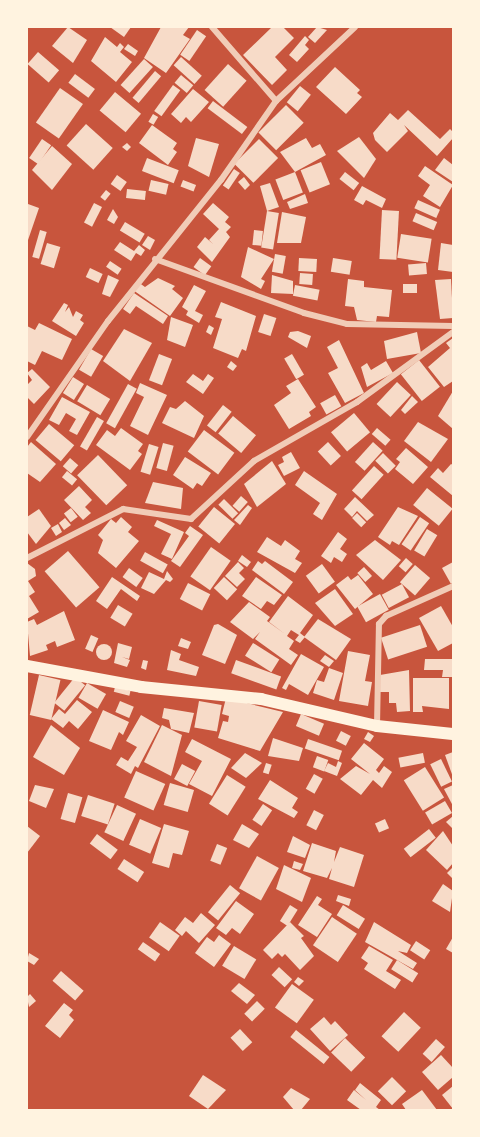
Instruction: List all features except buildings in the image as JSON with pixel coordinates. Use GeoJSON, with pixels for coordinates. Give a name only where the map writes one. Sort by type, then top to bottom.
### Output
{"type":"FeatureCollection","features":[{"type":"Feature","properties":{"kind":"main road"},"geometry":{"type":"LineString","coordinates":[[27,666],[141,687],[261,699],[377,726],[453,734]]}},
{"type":"Feature","properties":{"kind":"street"},"geometry":{"type":"LineString","coordinates":[[212,27],[276,101]]}},
{"type":"Feature","properties":{"kind":"street"},"geometry":{"type":"LineString","coordinates":[[27,437],[155,259],[221,180],[276,101],[355,27]]}},
{"type":"Feature","properties":{"kind":"street"},"geometry":{"type":"LineString","coordinates":[[155,259],[304,313],[347,324],[453,326]]}},
{"type":"Feature","properties":{"kind":"street"},"geometry":{"type":"LineString","coordinates":[[27,558],[123,508],[191,519],[254,461],[357,402],[453,332]]}},
{"type":"Feature","properties":{"kind":"street"},"geometry":{"type":"LineString","coordinates":[[377,726],[379,624],[386,616],[453,586]]}}]}
